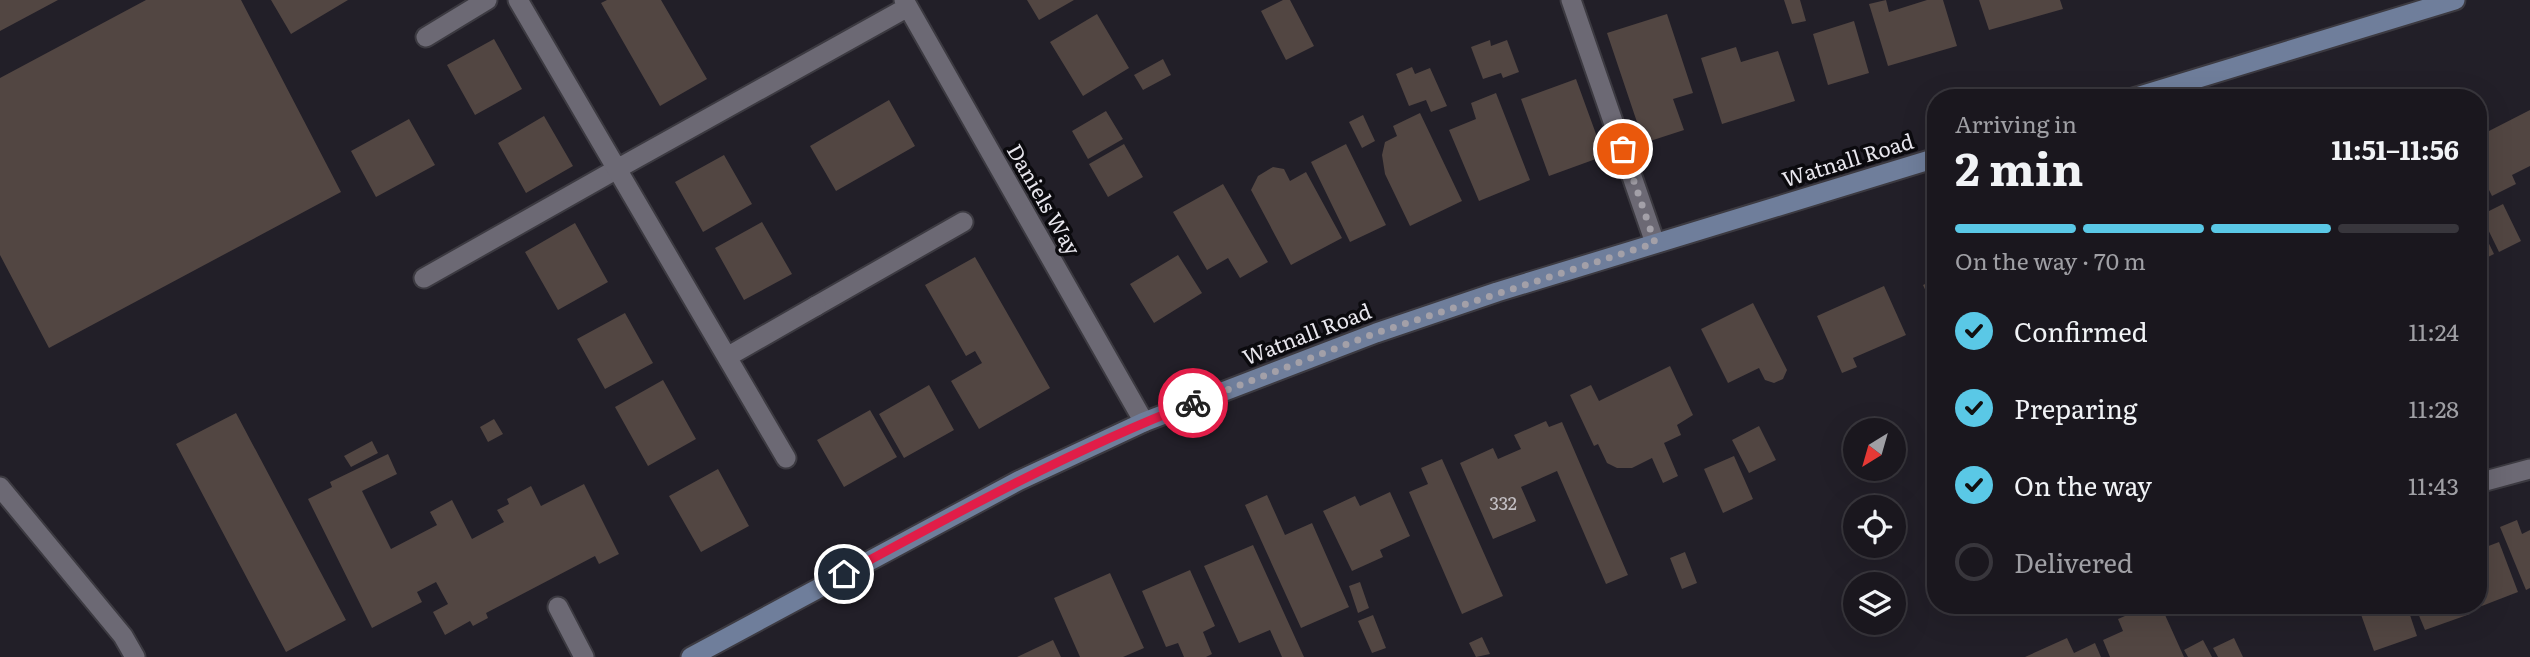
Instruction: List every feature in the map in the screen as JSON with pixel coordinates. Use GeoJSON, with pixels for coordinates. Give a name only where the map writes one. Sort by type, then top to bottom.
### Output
{"type":"FeatureCollection","features":[{"type":"Feature","properties":{"kind":"main road"},"geometry":{"type":"LineString","coordinates":[[2163,89],[2455,0]]}},
{"type":"Feature","properties":{"kind":"main road","name":"Watnall Road"},"geometry":{"type":"LineString","coordinates":[[691,657],[1018,481],[1144,422],[1376,333],[1655,243],[1927,161]]}},
{"type":"Feature","properties":{"kind":"street"},"geometry":{"type":"LineString","coordinates":[[426,37],[488,0]]}},
{"type":"Feature","properties":{"kind":"street"},"geometry":{"type":"LineString","coordinates":[[518,0],[786,458]]}},
{"type":"Feature","properties":{"kind":"street"},"geometry":{"type":"LineString","coordinates":[[1571,0],[1655,243]]}},
{"type":"Feature","properties":{"kind":"street"},"geometry":{"type":"LineString","coordinates":[[424,278],[906,4]]}},
{"type":"Feature","properties":{"kind":"street","name":"Daniels Way"},"geometry":{"type":"LineString","coordinates":[[906,4],[1144,422]]}},
{"type":"Feature","properties":{"kind":"street"},"geometry":{"type":"LineString","coordinates":[[727,356],[963,222]]}},
{"type":"Feature","properties":{"kind":"street"},"geometry":{"type":"LineString","coordinates":[[2487,481],[2530,469]]}},
{"type":"Feature","properties":{"kind":"street"},"geometry":{"type":"LineString","coordinates":[[0,487],[122,636],[135,657]]}},
{"type":"Feature","properties":{"kind":"street"},"geometry":{"type":"LineString","coordinates":[[558,607],[584,657]]}},
{"type":"Feature","properties":{"kind":"building"},"geometry":{"type":"Polygon","coordinates":[[[0,0],[58,0],[0,31],[0,0]]]}},
{"type":"Feature","properties":{"kind":"building"},"geometry":{"type":"Polygon","coordinates":[[[146,0],[241,0],[341,192],[49,348],[0,255],[0,78],[146,0]]]}},
{"type":"Feature","properties":{"kind":"building"},"geometry":{"type":"Polygon","coordinates":[[[271,0],[348,0],[291,34],[271,0]]]}},
{"type":"Feature","properties":{"kind":"building"},"geometry":{"type":"Polygon","coordinates":[[[607,0],[661,0],[707,79],[660,106],[601,3],[607,0]]]}},
{"type":"Feature","properties":{"kind":"building"},"geometry":{"type":"Polygon","coordinates":[[[1027,0],[1074,0],[1039,20],[1027,0]]]}},
{"type":"Feature","properties":{"kind":"building"},"geometry":{"type":"Polygon","coordinates":[[[1283,0],[1290,0],[1314,46],[1286,60],[1261,11],[1283,0]]]}},
{"type":"Feature","properties":{"kind":"building"},"geometry":{"type":"Polygon","coordinates":[[[1784,0],[1800,0],[1806,21],[1792,24],[1784,0]]]}},
{"type":"Feature","properties":{"kind":"building"},"geometry":{"type":"Polygon","coordinates":[[[1886,0],[1889,12],[1927,0],[1943,0],[1957,46],[1888,66],[1869,4],[1886,0]]]}},
{"type":"Feature","properties":{"kind":"building"},"geometry":{"type":"Polygon","coordinates":[[[1979,0],[2060,0],[2063,9],[1989,30],[1979,0]]]}},
{"type":"Feature","properties":{"kind":"building"},"geometry":{"type":"Polygon","coordinates":[[[1097,14],[1129,68],[1083,96],[1050,42],[1097,14]]]}},
{"type":"Feature","properties":{"kind":"building"},"geometry":{"type":"Polygon","coordinates":[[[1667,14],[1693,93],[1673,99],[1684,130],[1644,143],[1607,33],[1667,14]]]}},
{"type":"Feature","properties":{"kind":"building"},"geometry":{"type":"Polygon","coordinates":[[[1854,21],[1869,73],[1828,85],[1813,34],[1854,21]]]}},
{"type":"Feature","properties":{"kind":"building"},"geometry":{"type":"Polygon","coordinates":[[[494,39],[522,89],[475,115],[447,65],[494,39]]]}},
{"type":"Feature","properties":{"kind":"building"},"geometry":{"type":"Polygon","coordinates":[[[1490,40],[1491,46],[1507,40],[1519,72],[1503,78],[1501,73],[1483,79],[1471,47],[1490,40]]]}},
{"type":"Feature","properties":{"kind":"building"},"geometry":{"type":"Polygon","coordinates":[[[1736,47],[1741,62],[1778,51],[1795,101],[1722,124],[1701,58],[1736,47]]]}},
{"type":"Feature","properties":{"kind":"building"},"geometry":{"type":"Polygon","coordinates":[[[1163,59],[1171,75],[1143,90],[1134,75],[1163,59]]]}},
{"type":"Feature","properties":{"kind":"building"},"geometry":{"type":"Polygon","coordinates":[[[1412,67],[1415,74],[1430,68],[1447,106],[1431,112],[1426,100],[1409,106],[1396,74],[1412,67]]]}},
{"type":"Feature","properties":{"kind":"building"},"geometry":{"type":"Polygon","coordinates":[[[1576,79],[1604,156],[1549,176],[1521,99],[1576,79]]]}},
{"type":"Feature","properties":{"kind":"building"},"geometry":{"type":"Polygon","coordinates":[[[1496,93],[1530,180],[1479,201],[1449,130],[1476,119],[1471,103],[1496,93]]]}},
{"type":"Feature","properties":{"kind":"building"},"geometry":{"type":"Polygon","coordinates":[[[889,100],[915,146],[836,191],[810,146],[889,100]]]}},
{"type":"Feature","properties":{"kind":"building"},"geometry":{"type":"Polygon","coordinates":[[[2530,110],[2530,166],[2512,175],[2516,184],[2492,196],[2487,186],[2487,132],[2530,110]]]}},
{"type":"Feature","properties":{"kind":"building"},"geometry":{"type":"Polygon","coordinates":[[[1106,111],[1123,139],[1088,159],[1072,131],[1106,111]]]}},
{"type":"Feature","properties":{"kind":"building"},"geometry":{"type":"Polygon","coordinates":[[[1420,113],[1462,201],[1410,226],[1385,174],[1382,155],[1385,142],[1397,136],[1393,126],[1420,113]]]}},
{"type":"Feature","properties":{"kind":"building"},"geometry":{"type":"Polygon","coordinates":[[[1363,115],[1375,141],[1362,148],[1349,122],[1363,115]]]}},
{"type":"Feature","properties":{"kind":"building"},"geometry":{"type":"Polygon","coordinates":[[[544,116],[573,166],[526,193],[498,143],[544,116]]]}},
{"type":"Feature","properties":{"kind":"building"},"geometry":{"type":"Polygon","coordinates":[[[409,119],[435,165],[376,197],[351,151],[409,119]]]}},
{"type":"Feature","properties":{"kind":"building"},"geometry":{"type":"Polygon","coordinates":[[[1124,144],[1143,177],[1108,197],[1089,164],[1124,144]]]}},
{"type":"Feature","properties":{"kind":"building"},"geometry":{"type":"Polygon","coordinates":[[[1346,144],[1386,225],[1350,242],[1311,162],[1346,144]]]}},
{"type":"Feature","properties":{"kind":"building"},"geometry":{"type":"Polygon","coordinates":[[[724,155],[752,204],[703,232],[675,182],[724,155]]]}},
{"type":"Feature","properties":{"kind":"building"},"geometry":{"type":"Polygon","coordinates":[[[1273,167],[1284,169],[1290,181],[1306,172],[1342,238],[1291,265],[1251,190],[1258,176],[1273,167]]]}},
{"type":"Feature","properties":{"kind":"building"},"geometry":{"type":"Polygon","coordinates":[[[1223,184],[1268,262],[1240,278],[1228,258],[1207,270],[1173,212],[1223,184]]]}},
{"type":"Feature","properties":{"kind":"building"},"geometry":{"type":"Polygon","coordinates":[[[2503,204],[2521,241],[2499,252],[2487,227],[2487,212],[2503,204]]]}},
{"type":"Feature","properties":{"kind":"building"},"geometry":{"type":"Polygon","coordinates":[[[762,222],[792,274],[744,300],[715,248],[762,222]]]}},
{"type":"Feature","properties":{"kind":"building"},"geometry":{"type":"Polygon","coordinates":[[[575,223],[608,282],[558,310],[525,252],[575,223]]]}},
{"type":"Feature","properties":{"kind":"building"},"geometry":{"type":"Polygon","coordinates":[[[2487,240],[2494,254],[2487,258],[2487,240]]]}},
{"type":"Feature","properties":{"kind":"building"},"geometry":{"type":"Polygon","coordinates":[[[1178,255],[1202,293],[1154,323],[1130,284],[1178,255]]]}},
{"type":"Feature","properties":{"kind":"building"},"geometry":{"type":"Polygon","coordinates":[[[975,257],[1050,388],[979,429],[951,381],[982,363],[975,351],[966,356],[925,285],[975,257]]]}},
{"type":"Feature","properties":{"kind":"building"},"geometry":{"type":"Polygon","coordinates":[[[1884,286],[1906,335],[1853,358],[1857,367],[1842,373],[1817,316],[1884,286]]]}},
{"type":"Feature","properties":{"kind":"building"},"geometry":{"type":"Polygon","coordinates":[[[1753,303],[1787,370],[1783,379],[1774,383],[1765,380],[1759,368],[1728,383],[1701,329],[1753,303]]]}},
{"type":"Feature","properties":{"kind":"building"},"geometry":{"type":"Polygon","coordinates":[[[625,313],[653,363],[605,389],[577,339],[625,313]]]}},
{"type":"Feature","properties":{"kind":"building"},"geometry":{"type":"Polygon","coordinates":[[[1670,366],[1693,415],[1677,425],[1681,435],[1664,443],[1678,476],[1663,483],[1652,458],[1632,468],[1617,468],[1607,463],[1598,444],[1594,446],[1570,395],[1591,385],[1599,401],[1670,366]]]}},
{"type":"Feature","properties":{"kind":"building"},"geometry":{"type":"Polygon","coordinates":[[[663,380],[696,439],[648,466],[615,407],[663,380]]]}},
{"type":"Feature","properties":{"kind":"building"},"geometry":{"type":"Polygon","coordinates":[[[929,385],[954,430],[904,458],[879,414],[929,385]]]}},
{"type":"Feature","properties":{"kind":"building"},"geometry":{"type":"Polygon","coordinates":[[[870,410],[897,457],[844,487],[817,440],[870,410]]]}},
{"type":"Feature","properties":{"kind":"building"},"geometry":{"type":"Polygon","coordinates":[[[236,413],[346,620],[286,652],[176,444],[236,413]]]}},
{"type":"Feature","properties":{"kind":"building"},"geometry":{"type":"Polygon","coordinates":[[[494,419],[503,434],[488,442],[480,427],[494,419]]]}},
{"type":"Feature","properties":{"kind":"building"},"geometry":{"type":"Polygon","coordinates":[[[1546,421],[1549,427],[1562,422],[1628,575],[1606,584],[1557,471],[1521,487],[1536,521],[1493,539],[1460,463],[1493,448],[1498,459],[1521,449],[1514,435],[1546,421]]]}},
{"type":"Feature","properties":{"kind":"building"},"geometry":{"type":"Polygon","coordinates":[[[1759,426],[1776,460],[1749,473],[1732,440],[1759,426]]]}},
{"type":"Feature","properties":{"kind":"building"},"geometry":{"type":"Polygon","coordinates":[[[372,441],[378,453],[351,467],[344,456],[372,441]]]}},
{"type":"Feature","properties":{"kind":"building"},"geometry":{"type":"Polygon","coordinates":[[[388,454],[397,474],[362,491],[391,549],[437,525],[430,512],[452,500],[472,539],[504,522],[497,510],[509,504],[507,499],[531,486],[541,506],[584,484],[619,554],[599,564],[595,556],[486,613],[488,618],[473,626],[470,621],[445,635],[433,612],[448,604],[436,582],[417,592],[422,602],[372,628],[308,499],[332,487],[330,482],[388,454]]]}},
{"type":"Feature","properties":{"kind":"building"},"geometry":{"type":"Polygon","coordinates":[[[1734,456],[1753,499],[1723,513],[1704,469],[1734,456]]]}},
{"type":"Feature","properties":{"kind":"building"},"geometry":{"type":"Polygon","coordinates":[[[1442,459],[1503,596],[1462,614],[1409,492],[1428,484],[1421,468],[1442,459]]]}},
{"type":"Feature","properties":{"kind":"building"},"geometry":{"type":"Polygon","coordinates":[[[718,469],[749,526],[701,552],[669,496],[718,469]]]}},
{"type":"Feature","properties":{"kind":"building"},"geometry":{"type":"Polygon","coordinates":[[[1390,492],[1410,536],[1380,550],[1383,557],[1352,571],[1323,511],[1355,496],[1360,506],[1390,492]]]}},
{"type":"Feature","properties":{"kind":"building"},"geometry":{"type":"Polygon","coordinates":[[[1267,495],[1285,535],[1312,523],[1349,607],[1301,628],[1245,505],[1267,495]]]}},
{"type":"Feature","properties":{"kind":"building"},"geometry":{"type":"Polygon","coordinates":[[[2517,520],[2522,534],[2530,530],[2530,588],[2526,590],[2500,527],[2517,520]]]}},
{"type":"Feature","properties":{"kind":"building"},"geometry":{"type":"Polygon","coordinates":[[[2499,542],[2518,592],[2487,604],[2487,547],[2499,542]]]}},
{"type":"Feature","properties":{"kind":"building"},"geometry":{"type":"Polygon","coordinates":[[[1253,545],[1304,657],[1282,657],[1270,630],[1239,643],[1204,566],[1253,545]]]}},
{"type":"Feature","properties":{"kind":"building"},"geometry":{"type":"Polygon","coordinates":[[[1685,552],[1697,583],[1682,589],[1670,558],[1685,552]]]}},
{"type":"Feature","properties":{"kind":"building"},"geometry":{"type":"Polygon","coordinates":[[[1190,570],[1215,626],[1203,632],[1212,654],[1206,657],[1184,657],[1178,643],[1166,647],[1142,591],[1190,570]]]}},
{"type":"Feature","properties":{"kind":"building"},"geometry":{"type":"Polygon","coordinates":[[[1110,573],[1144,648],[1123,657],[1080,657],[1054,598],[1110,573]]]}},
{"type":"Feature","properties":{"kind":"building"},"geometry":{"type":"Polygon","coordinates":[[[1360,582],[1369,608],[1358,613],[1349,586],[1360,582]]]}},
{"type":"Feature","properties":{"kind":"building"},"geometry":{"type":"Polygon","coordinates":[[[2130,614],[2165,614],[2184,657],[2110,657],[2103,640],[2123,631],[2118,619],[2130,614]]]}},
{"type":"Feature","properties":{"kind":"building"},"geometry":{"type":"Polygon","coordinates":[[[2361,614],[2410,614],[2417,636],[2374,651],[2361,614]]]}},
{"type":"Feature","properties":{"kind":"building"},"geometry":{"type":"Polygon","coordinates":[[[2418,614],[2470,614],[2425,630],[2418,614]]]}},
{"type":"Feature","properties":{"kind":"building"},"geometry":{"type":"Polygon","coordinates":[[[1373,615],[1386,648],[1372,653],[1358,621],[1373,615]]]}},
{"type":"Feature","properties":{"kind":"building"},"geometry":{"type":"Polygon","coordinates":[[[1482,637],[1490,654],[1476,657],[1469,643],[1482,637]]]}},
{"type":"Feature","properties":{"kind":"building"},"geometry":{"type":"Polygon","coordinates":[[[2067,638],[2074,653],[2095,643],[2101,657],[2025,657],[2067,638]]]}},
{"type":"Feature","properties":{"kind":"building"},"geometry":{"type":"Polygon","coordinates":[[[2234,638],[2243,657],[2218,657],[2213,648],[2234,638]]]}},
{"type":"Feature","properties":{"kind":"building"},"geometry":{"type":"Polygon","coordinates":[[[1053,640],[1061,657],[1017,657],[1053,640]]]}},
{"type":"Feature","properties":{"kind":"building"},"geometry":{"type":"Polygon","coordinates":[[[2203,640],[2212,657],[2188,657],[2184,650],[2203,640]]]}},
{"type":"Feature","properties":{"kind":"way so far"},"geometry":{"type":"LineString","coordinates":[[1193,403],[1376,333],[1655,243],[1623,149]]}},
{"type":"Feature","properties":{"kind":"route"},"geometry":{"type":"LineString","coordinates":[[844,574],[1018,481],[1144,422],[1193,403]]}}]}
